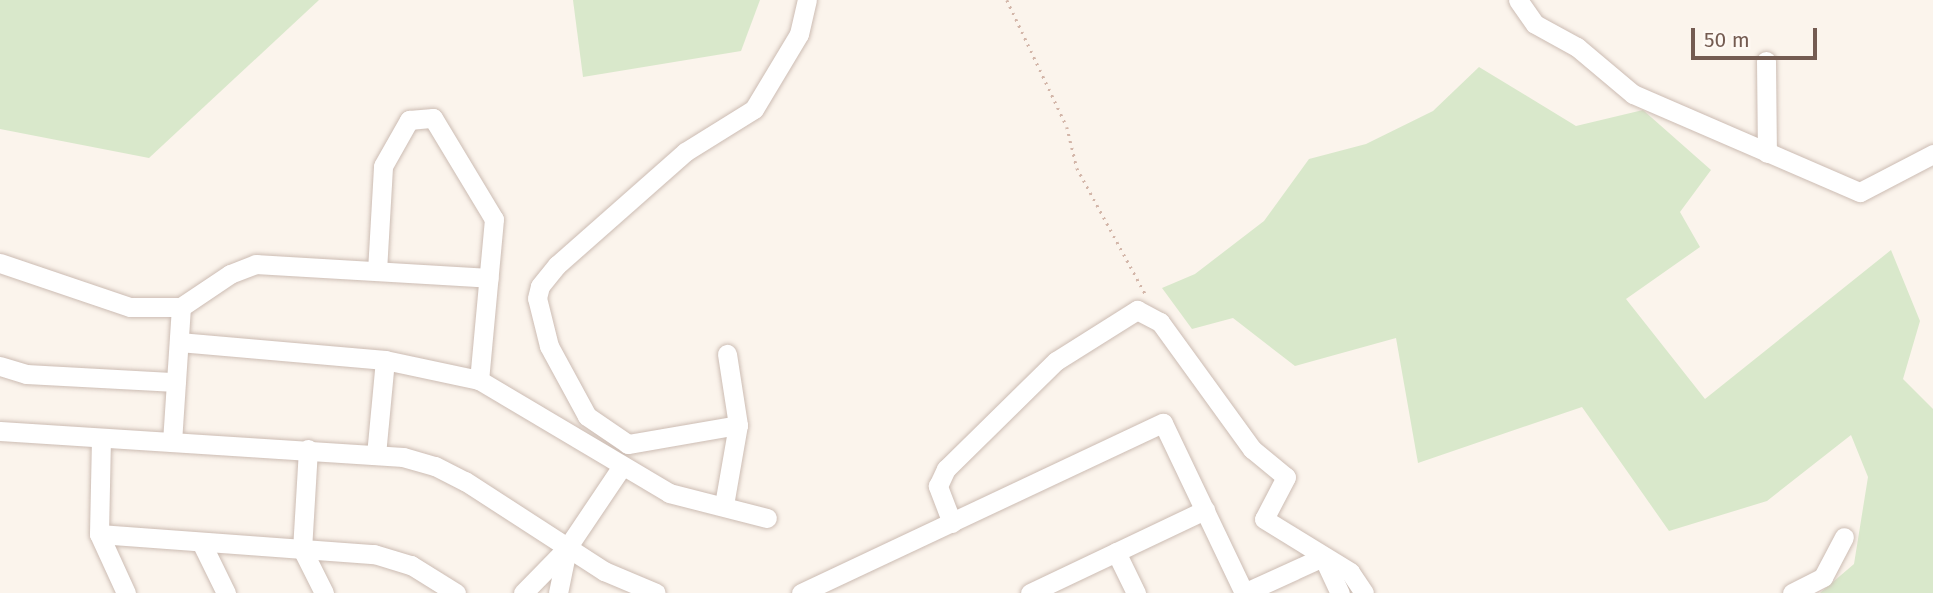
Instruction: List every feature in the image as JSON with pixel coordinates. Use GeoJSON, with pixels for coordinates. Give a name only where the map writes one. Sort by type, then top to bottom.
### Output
{"type":"FeatureCollection","features":[{"type":"Feature","properties":{"kind":"street"},"geometry":{"type":"LineString","coordinates":[[738,425],[628,444],[587,416],[549,346],[537,298],[540,286],[557,265],[685,152],[754,109],[799,34],[807,0]]}},
{"type":"Feature","properties":{"kind":"street"},"geometry":{"type":"LineString","coordinates":[[1518,0],[1535,24],[1577,47],[1633,94],[1860,192],[1933,154]]}},
{"type":"Feature","properties":{"kind":"street"},"geometry":{"type":"LineString","coordinates":[[1766,61],[1767,153]]}},
{"type":"Feature","properties":{"kind":"street"},"geometry":{"type":"LineString","coordinates":[[377,271],[383,166],[409,120],[433,118],[494,219],[479,380]]}},
{"type":"Feature","properties":{"kind":"street"},"geometry":{"type":"LineString","coordinates":[[0,262],[130,307],[181,307],[256,264],[489,278]]}},
{"type":"Feature","properties":{"kind":"street"},"geometry":{"type":"LineString","coordinates":[[172,442],[181,307]]}},
{"type":"Feature","properties":{"kind":"street"},"geometry":{"type":"LineString","coordinates":[[952,523],[938,485],[946,469],[1056,361],[1137,310],[1160,322],[1252,449],[1286,477],[1265,519],[1350,572],[1364,593]]}},
{"type":"Feature","properties":{"kind":"street"},"geometry":{"type":"LineString","coordinates":[[179,342],[384,360],[479,380],[669,493],[767,518]]}},
{"type":"Feature","properties":{"kind":"street"},"geometry":{"type":"LineString","coordinates":[[723,505],[738,425],[727,355]]}},
{"type":"Feature","properties":{"kind":"street"},"geometry":{"type":"LineString","coordinates":[[376,455],[384,360]]}},
{"type":"Feature","properties":{"kind":"street"},"geometry":{"type":"LineString","coordinates":[[0,366],[26,374],[176,382]]}},
{"type":"Feature","properties":{"kind":"street"},"geometry":{"type":"LineString","coordinates":[[801,593],[1163,423],[1244,593],[1323,557]]}},
{"type":"Feature","properties":{"kind":"street"},"geometry":{"type":"LineString","coordinates":[[0,431],[308,449],[376,455],[435,466],[567,548],[624,587],[656,593]]}},
{"type":"Feature","properties":{"kind":"street"},"geometry":{"type":"LineString","coordinates":[[100,438],[99,534],[126,593]]}},
{"type":"Feature","properties":{"kind":"street"},"geometry":{"type":"LineString","coordinates":[[308,449],[302,549],[324,593]]}},
{"type":"Feature","properties":{"kind":"street"},"geometry":{"type":"LineString","coordinates":[[523,593],[567,548],[622,466]]}},
{"type":"Feature","properties":{"kind":"street"},"geometry":{"type":"LineString","coordinates":[[1030,593],[1205,510]]}},
{"type":"Feature","properties":{"kind":"street"},"geometry":{"type":"LineString","coordinates":[[99,534],[374,554],[411,565],[456,593]]}},
{"type":"Feature","properties":{"kind":"street"},"geometry":{"type":"LineString","coordinates":[[1792,593],[1823,577],[1844,537]]}},
{"type":"Feature","properties":{"kind":"street"},"geometry":{"type":"LineString","coordinates":[[201,542],[226,593]]}},
{"type":"Feature","properties":{"kind":"street"},"geometry":{"type":"LineString","coordinates":[[558,593],[567,548]]}},
{"type":"Feature","properties":{"kind":"street"},"geometry":{"type":"LineString","coordinates":[[1116,552],[1136,593]]}},
{"type":"Feature","properties":{"kind":"street"},"geometry":{"type":"LineString","coordinates":[[1323,557],[1340,593]]}},
{"type":"Feature","properties":{"kind":"path"},"geometry":{"type":"LineString","coordinates":[[1007,0],[1067,127],[1077,168],[1147,293],[1137,310]]}},
{"type":"Feature","properties":{"kind":"green space"},"geometry":{"type":"Polygon","coordinates":[[[0,0],[319,0],[149,158],[0,129],[0,0]]]}},
{"type":"Feature","properties":{"kind":"green space"},"geometry":{"type":"Polygon","coordinates":[[[573,0],[760,0],[741,51],[583,77],[573,0]]]}},
{"type":"Feature","properties":{"kind":"green space"},"geometry":{"type":"Polygon","coordinates":[[[1479,67],[1576,126],[1643,110],[1711,170],[1680,212],[1700,247],[1626,299],[1705,399],[1891,250],[1920,321],[1903,379],[1933,409],[1933,593],[1820,593],[1854,564],[1868,477],[1851,435],[1767,501],[1669,531],[1582,407],[1418,463],[1396,338],[1295,366],[1233,318],[1192,329],[1162,288],[1195,274],[1264,221],[1309,159],[1366,144],[1433,111],[1479,67]]]}}]}
